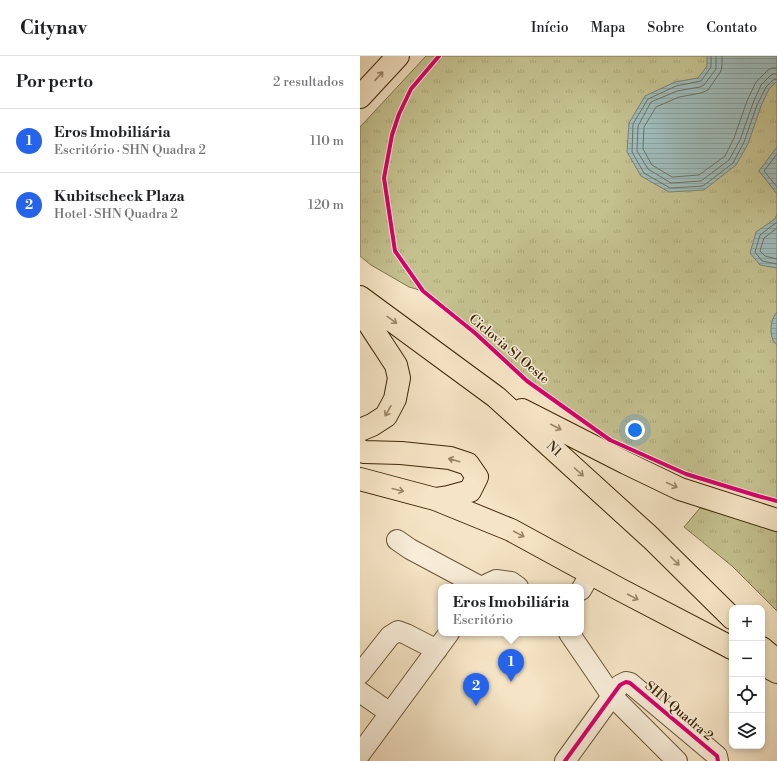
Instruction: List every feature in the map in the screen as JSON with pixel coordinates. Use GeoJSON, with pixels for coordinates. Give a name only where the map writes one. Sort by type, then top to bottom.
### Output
{"type":"FeatureCollection","features":[{"type":"Feature","properties":{"kind":"main road"},"geometry":{"type":"LineString","coordinates":[[360,97],[398,56]]}},
{"type":"Feature","properties":{"kind":"main road","name":"N1"},"geometry":{"type":"LineString","coordinates":[[360,298],[496,397],[651,538],[729,615]]}},
{"type":"Feature","properties":{"kind":"main road"},"geometry":{"type":"LineString","coordinates":[[360,310],[396,365],[400,378],[395,399],[386,416],[372,425],[360,430]]}},
{"type":"Feature","properties":{"kind":"main road"},"geometry":{"type":"LineString","coordinates":[[496,397],[680,489],[777,520]]}},
{"type":"Feature","properties":{"kind":"main road"},"geometry":{"type":"LineString","coordinates":[[360,450],[364,452],[401,453],[450,458],[468,464],[477,477],[470,491],[448,498],[435,499]]}},
{"type":"Feature","properties":{"kind":"main road"},"geometry":{"type":"LineString","coordinates":[[360,480],[435,499],[511,530],[586,582],[619,589],[729,646]]}},
{"type":"Feature","properties":{"kind":"main road"},"geometry":{"type":"LineString","coordinates":[[765,651],[777,661]]}},
{"type":"Feature","properties":{"kind":"main road"},"geometry":{"type":"LineString","coordinates":[[765,666],[777,672]]}},
{"type":"Feature","properties":{"kind":"street"},"geometry":{"type":"LineString","coordinates":[[397,540],[410,549],[475,584]]}},
{"type":"Feature","properties":{"kind":"street"},"geometry":{"type":"LineString","coordinates":[[487,584],[496,580],[512,582],[514,584]]}},
{"type":"Feature","properties":{"kind":"street"},"geometry":{"type":"LineString","coordinates":[[360,674],[390,636],[398,631],[437,650]]}},
{"type":"Feature","properties":{"kind":"street"},"geometry":{"type":"LineString","coordinates":[[360,754],[447,636]]}},
{"type":"Feature","properties":{"kind":"street"},"geometry":{"type":"LineString","coordinates":[[571,636],[612,696],[677,761]]}},
{"type":"Feature","properties":{"kind":"street","name":"SHN Quadra 2"},"geometry":{"type":"LineString","coordinates":[[565,761],[620,685],[626,682],[630,683],[718,756],[718,761]]}},
{"type":"Feature","properties":{"kind":"street"},"geometry":{"type":"LineString","coordinates":[[360,692],[390,714]]}},
{"type":"Feature","properties":{"kind":"green space"},"geometry":{"type":"Polygon","coordinates":[[[426,56],[777,56],[777,501],[686,474],[610,440],[527,381],[475,333],[423,291],[409,287],[371,265],[360,256],[360,127],[426,56]]]}},
{"type":"Feature","properties":{"kind":"green space"},"geometry":{"type":"Polygon","coordinates":[[[700,508],[777,527],[777,611],[732,566],[684,527],[700,508]]]}},
{"type":"Feature","properties":{"kind":"water"},"geometry":{"type":"Polygon","coordinates":[[[707,56],[777,56],[777,81],[769,89],[761,106],[748,144],[736,165],[704,190],[669,192],[641,176],[627,152],[629,123],[645,96],[675,82],[698,78],[707,66],[707,56]]]}},
{"type":"Feature","properties":{"kind":"water"},"geometry":{"type":"Polygon","coordinates":[[[777,147],[777,194],[759,171],[777,147]]]}},
{"type":"Feature","properties":{"kind":"water"},"geometry":{"type":"Polygon","coordinates":[[[777,214],[777,268],[760,265],[750,253],[756,232],[775,219],[777,214]]]}},
{"type":"Feature","properties":{"kind":"water"},"geometry":{"type":"Polygon","coordinates":[[[777,312],[777,345],[772,338],[771,328],[773,319],[777,312]]]}},
{"type":"Feature","properties":{"kind":"cycle path","name":"Ciclovia S1 Oeste"},"geometry":{"type":"LineString","coordinates":[[439,56],[411,89],[399,114],[392,135],[384,178],[395,251],[423,291],[475,333],[527,381],[610,440],[686,474],[777,501]]}},
{"type":"Feature","properties":{"kind":"cycle path"},"geometry":{"type":"LineString","coordinates":[[565,761],[620,685],[626,682],[630,683],[717,756],[718,761]]}},
{"type":"Feature","properties":{"kind":"place","name":"Eros Imobiliária"},"geometry":{"type":"Point","coordinates":[511,682]}},
{"type":"Feature","properties":{"kind":"place","name":"Kubitscheck Plaza"},"geometry":{"type":"Point","coordinates":[476,706]}}]}
